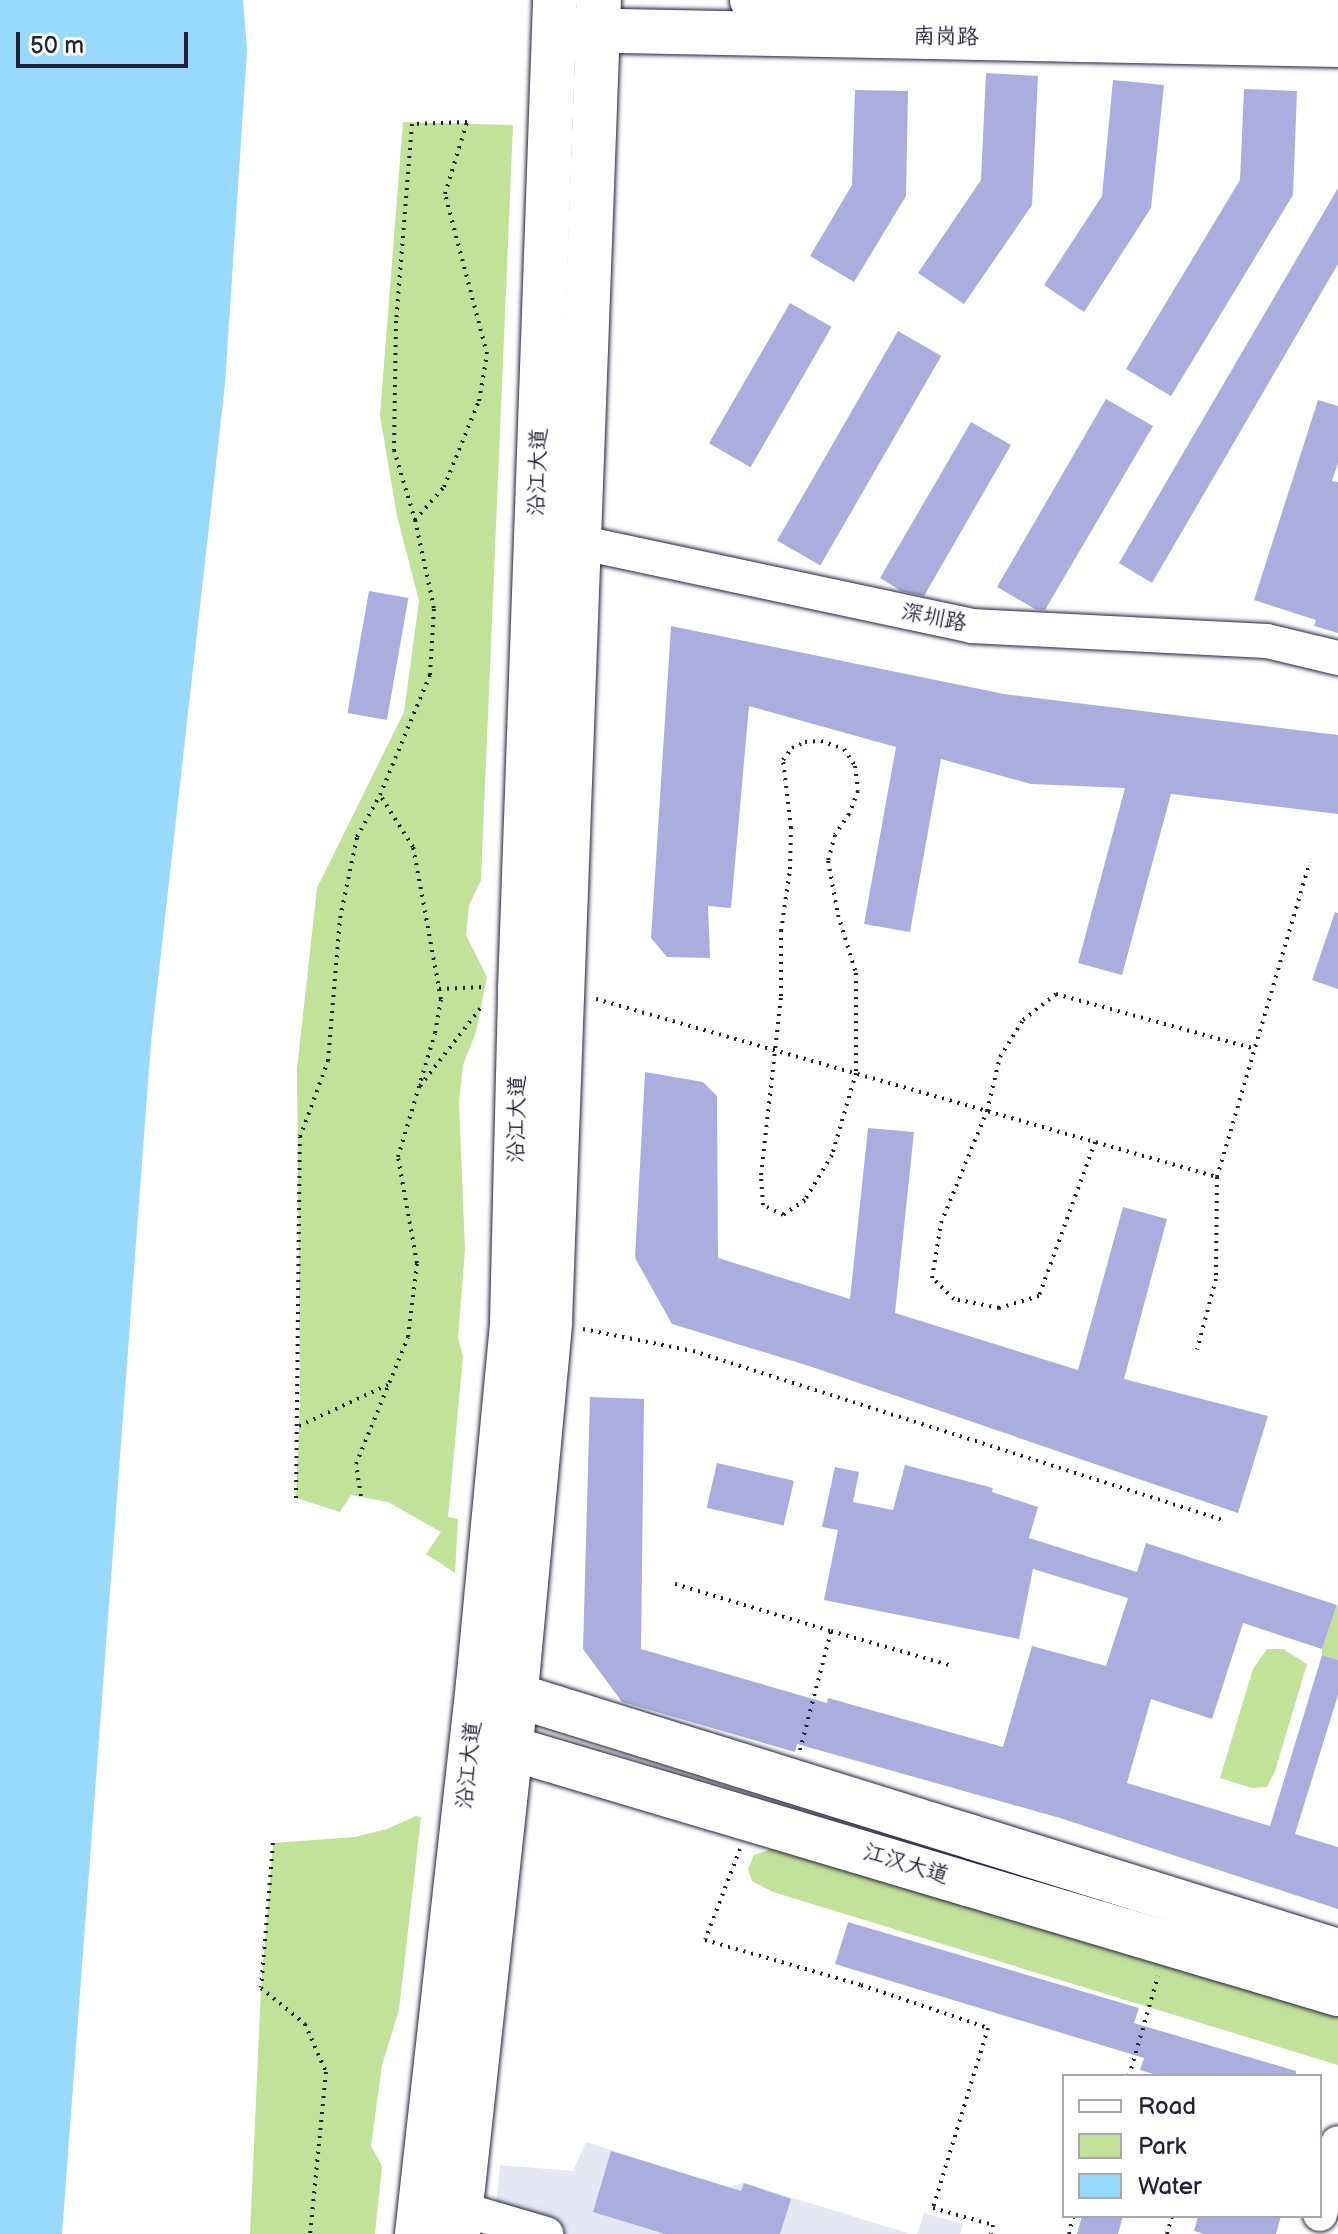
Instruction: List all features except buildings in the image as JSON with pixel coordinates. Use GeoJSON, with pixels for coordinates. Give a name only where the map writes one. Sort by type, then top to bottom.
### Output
{"type":"FeatureCollection","features":[{"type":"Feature","properties":{"kind":"main road","name":"南岗路"},"geometry":{"type":"LineString","coordinates":[[752,0],[1338,13]]}},
{"type":"Feature","properties":{"kind":"main road","name":"南岗路"},"geometry":{"type":"LineString","coordinates":[[554,15],[1338,45]]}},
{"type":"Feature","properties":{"kind":"main road","name":"沿江大道"},"geometry":{"type":"LineString","coordinates":[[497,1689],[512,1321],[554,15]]}},
{"type":"Feature","properties":{"kind":"main road","name":"沿江大道"},"geometry":{"type":"LineString","coordinates":[[460,2221],[497,1689],[550,1322],[599,15]]}},
{"type":"Feature","properties":{"kind":"main road"},"geometry":{"type":"LineString","coordinates":[[497,1689],[1338,1951]]}},
{"type":"Feature","properties":{"kind":"main road","name":"沿江大道"},"geometry":{"type":"LineString","coordinates":[[417,2234],[492,1741]]}},
{"type":"Feature","properties":{"kind":"main road","name":"江汉大道"},"geometry":{"type":"LineString","coordinates":[[492,1741],[1338,1994]]}},
{"type":"Feature","properties":{"kind":"street","name":"深圳路"},"geometry":{"type":"LineString","coordinates":[[536,533],[971,626],[1267,641],[1338,658]]}},
{"type":"Feature","properties":{"kind":"street"},"geometry":{"type":"LineString","coordinates":[[1322,2207],[1338,2143]]}},
{"type":"Feature","properties":{"kind":"street"},"geometry":{"type":"LineString","coordinates":[[460,2221],[546,2234]]}},
{"type":"Feature","properties":{"kind":"path"},"geometry":{"type":"LineString","coordinates":[[296,1498],[300,1137],[328,1061],[340,918],[357,837],[380,795],[430,675],[434,608],[415,520],[394,450],[396,321],[412,124],[467,122],[445,194],[487,354],[479,401],[444,487],[415,520]]}},
{"type":"Feature","properties":{"kind":"path"},"geometry":{"type":"LineString","coordinates":[[821,741],[844,749],[855,766],[858,791],[849,814],[835,835],[828,861],[838,915],[856,973],[856,1073],[832,1155],[805,1200],[783,1215],[763,1205],[761,1175],[781,996],[781,931],[790,869],[791,828],[783,760],[792,748],[805,742],[821,741]]}},
{"type":"Feature","properties":{"kind":"path"},"geometry":{"type":"LineString","coordinates":[[361,1496],[356,1464],[408,1337],[417,1263],[398,1157],[435,1033],[439,989],[413,847],[380,795]]}},
{"type":"Feature","properties":{"kind":"path"},"geometry":{"type":"LineString","coordinates":[[1197,1350],[1216,1279],[1217,1177],[1310,862]]}},
{"type":"Feature","properties":{"kind":"path"},"geometry":{"type":"LineString","coordinates":[[439,989],[484,987]]}},
{"type":"Feature","properties":{"kind":"path"},"geometry":{"type":"LineString","coordinates":[[563,990],[1217,1177]]}},
{"type":"Feature","properties":{"kind":"path"},"geometry":{"type":"LineString","coordinates":[[1095,1142],[1039,1296],[999,1308],[954,1299],[932,1278],[941,1223],[987,1111],[1000,1057],[1023,1020],[1056,994],[1255,1049]]}},
{"type":"Feature","properties":{"kind":"path"},"geometry":{"type":"LineString","coordinates":[[418,1089],[482,1006]]}},
{"type":"Feature","properties":{"kind":"path"},"geometry":{"type":"LineString","coordinates":[[550,1322],[693,1351],[1226,1521]]}},
{"type":"Feature","properties":{"kind":"path"},"geometry":{"type":"LineString","coordinates":[[299,1426],[390,1384]]}},
{"type":"Feature","properties":{"kind":"path"},"geometry":{"type":"LineString","coordinates":[[675,1584],[952,1666]]}},
{"type":"Feature","properties":{"kind":"path"},"geometry":{"type":"LineString","coordinates":[[792,1779],[831,1631]]}},
{"type":"Feature","properties":{"kind":"path"},"geometry":{"type":"LineString","coordinates":[[753,1817],[705,1940],[861,1985],[988,2028],[933,2208],[993,2225],[991,2234]]}},
{"type":"Feature","properties":{"kind":"path"},"geometry":{"type":"LineString","coordinates":[[273,1843],[261,1988],[305,2024],[326,2072],[310,2234]]}},
{"type":"Feature","properties":{"kind":"path"},"geometry":{"type":"LineString","coordinates":[[1130,2074],[1168,1943]]}},
{"type":"Feature","properties":{"kind":"shaded area"},"geometry":{"type":"Polygon","coordinates":[[[586,2142],[727,2187],[744,2183],[911,2234],[493,2234],[500,2165],[573,2171],[586,2142]]]}},
{"type":"Feature","properties":{"kind":"shaded area"},"geometry":{"type":"Polygon","coordinates":[[[924,2213],[963,2224],[960,2234],[917,2234],[924,2213]]]}},
{"type":"Feature","properties":{"kind":"green space"},"geometry":{"type":"Polygon","coordinates":[[[403,122],[513,125],[481,880],[469,905],[466,935],[487,977],[476,1032],[463,1065],[459,1102],[465,1250],[458,1338],[463,1357],[448,1517],[458,1519],[455,1573],[426,1554],[441,1532],[388,1502],[351,1495],[340,1512],[296,1498],[300,1400],[297,1069],[317,888],[404,712],[419,601],[397,516],[380,415],[403,122]]]}},
{"type":"Feature","properties":{"kind":"green space"},"geometry":{"type":"Polygon","coordinates":[[[1338,1607],[1338,1660],[1322,1655],[1338,1607]]]}},
{"type":"Feature","properties":{"kind":"green space"},"geometry":{"type":"Polygon","coordinates":[[[1267,1649],[1283,1649],[1307,1664],[1275,1771],[1267,1787],[1252,1788],[1220,1778],[1253,1669],[1267,1649]]]}},
{"type":"Feature","properties":{"kind":"green space"},"geometry":{"type":"Polygon","coordinates":[[[416,1816],[421,1817],[399,2010],[382,2065],[371,2146],[382,2166],[375,2234],[250,2234],[261,1988],[273,1843],[355,1837],[387,1829],[416,1816]]]}},
{"type":"Feature","properties":{"kind":"green space"},"geometry":{"type":"Polygon","coordinates":[[[784,1845],[798,1846],[1338,2016],[1338,2065],[773,1892],[752,1881],[748,1869],[754,1855],[784,1845]]]}},
{"type":"Feature","properties":{"kind":"water"},"geometry":{"type":"Polygon","coordinates":[[[0,0],[243,0],[247,50],[225,384],[151,1042],[62,2234],[0,2234],[0,0]]]}}]}
